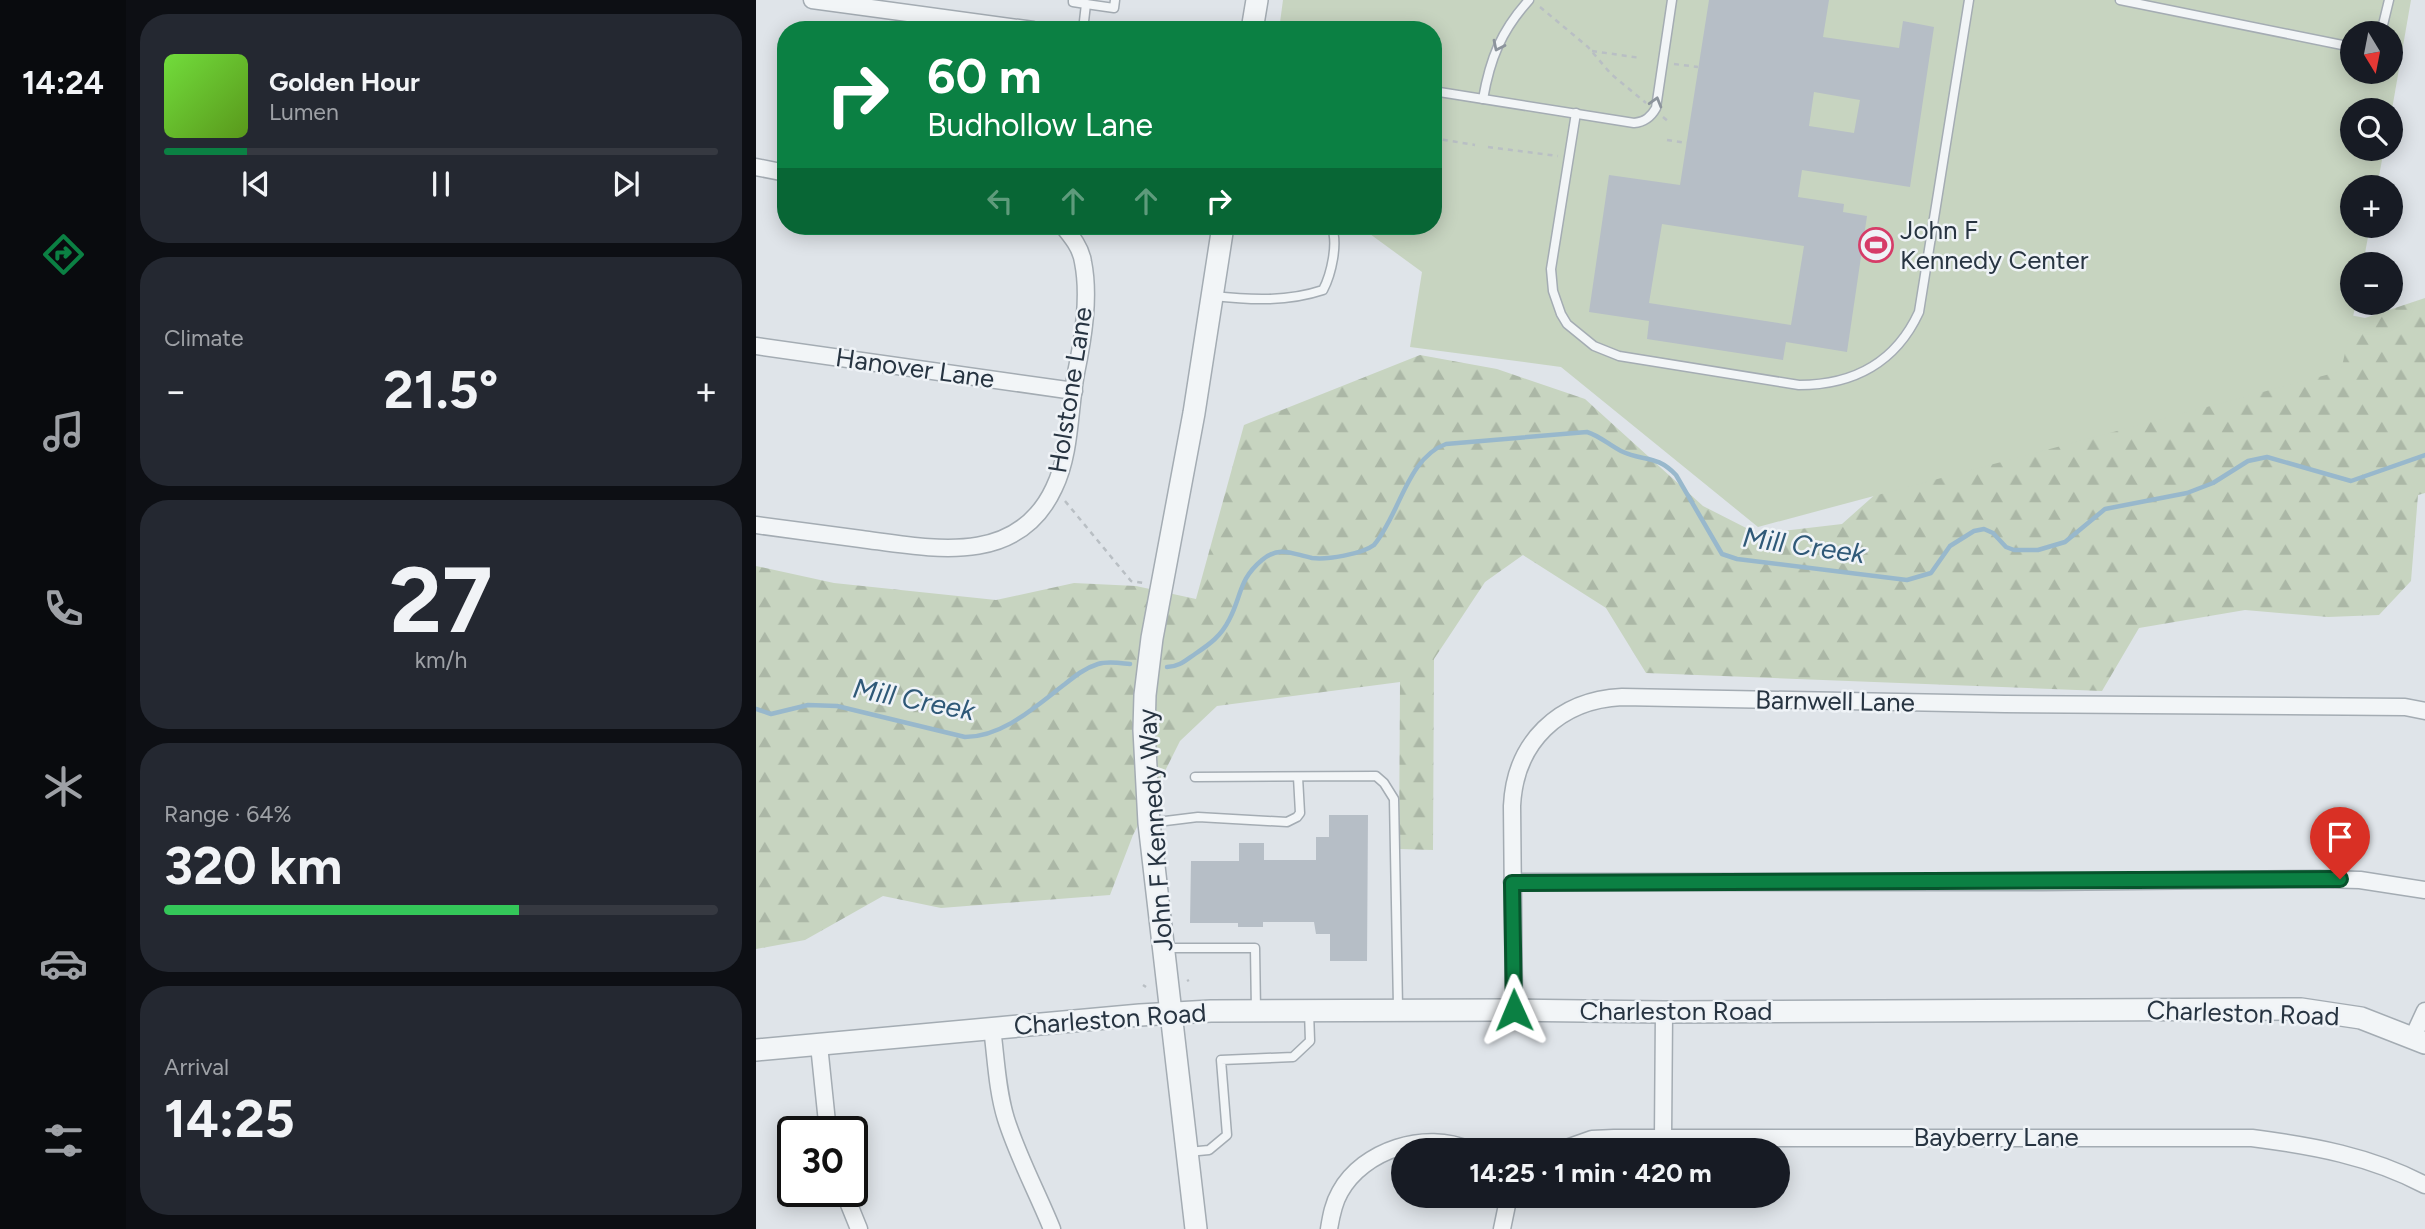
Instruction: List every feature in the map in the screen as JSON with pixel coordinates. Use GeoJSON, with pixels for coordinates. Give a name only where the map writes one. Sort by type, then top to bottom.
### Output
{"type":"FeatureCollection","features":[{"type":"Feature","properties":{"kind":"street"},"geometry":{"type":"LineString","coordinates":[[811,0],[966,21]]}},
{"type":"Feature","properties":{"kind":"street"},"geometry":{"type":"LineString","coordinates":[[1254,21],[1257,0]]}},
{"type":"Feature","properties":{"kind":"street"},"geometry":{"type":"LineString","coordinates":[[756,167],[777,171]]}},
{"type":"Feature","properties":{"kind":"street","name":"Holstone Lane"},"geometry":{"type":"LineString","coordinates":[[756,525],[955,550],[978,547],[1001,539],[1031,520],[1054,488],[1065,449],[1080,355],[1085,282],[1083,260],[1071,235]]}},
{"type":"Feature","properties":{"kind":"street","name":"John F Kennedy Way"},"geometry":{"type":"LineString","coordinates":[[1196,1229],[1149,823],[1144,730],[1148,667],[1222,235]]}},
{"type":"Feature","properties":{"kind":"street","name":"Hanover Lane"},"geometry":{"type":"LineString","coordinates":[[756,346],[1073,391]]}},
{"type":"Feature","properties":{"kind":"street","name":"Barnwell Lane"},"geometry":{"type":"LineString","coordinates":[[1514,1010],[1513,792],[1519,767],[1532,742],[1542,730],[1567,711],[1595,699],[1622,697],[2405,708],[2425,711]]}},
{"type":"Feature","properties":{"kind":"street"},"geometry":{"type":"LineString","coordinates":[[1512,883],[2320,879],[2360,880],[2425,890]]}},
{"type":"Feature","properties":{"kind":"street","name":"Charleston Road"},"geometry":{"type":"LineString","coordinates":[[756,1050],[1171,1012],[1398,1010],[1664,1012],[2301,1009],[2361,1018],[2419,1040]]}},
{"type":"Feature","properties":{"kind":"street"},"geometry":{"type":"LineString","coordinates":[[2419,1040],[2425,1011]]}},
{"type":"Feature","properties":{"kind":"street"},"geometry":{"type":"LineString","coordinates":[[1663,1138],[1664,1012]]}},
{"type":"Feature","properties":{"kind":"street"},"geometry":{"type":"LineString","coordinates":[[992,1028],[998,1081],[1006,1117],[1018,1152],[1052,1229]]}},
{"type":"Feature","properties":{"kind":"street"},"geometry":{"type":"LineString","coordinates":[[819,1045],[826,1116]]}},
{"type":"Feature","properties":{"kind":"street","name":"Bayberry Lane"},"geometry":{"type":"LineString","coordinates":[[1742,1138],[2252,1138],[2305,1145],[2358,1157],[2384,1165],[2425,1185]]}},
{"type":"Feature","properties":{"kind":"street"},"geometry":{"type":"LineString","coordinates":[[1329,1229],[1340,1192],[1353,1175],[1369,1162],[1391,1151]]}},
{"type":"Feature","properties":{"kind":"street"},"geometry":{"type":"LineString","coordinates":[[850,1207],[859,1229]]}},
{"type":"Feature","properties":{"kind":"street"},"geometry":{"type":"LineString","coordinates":[[1502,1229],[1506,1208]]}},
{"type":"Feature","properties":{"kind":"lane"},"geometry":{"type":"LineString","coordinates":[[1073,0],[1114,8],[1115,0]]}},
{"type":"Feature","properties":{"kind":"lane"},"geometry":{"type":"LineString","coordinates":[[1483,99],[1490,64],[1498,43],[1529,0]]}},
{"type":"Feature","properties":{"kind":"lane"},"geometry":{"type":"LineString","coordinates":[[1442,92],[1634,123],[1642,122],[1653,114],[1658,101],[1672,0]]}},
{"type":"Feature","properties":{"kind":"lane"},"geometry":{"type":"LineString","coordinates":[[1576,113],[1551,280],[1561,314],[1574,332],[1607,352],[1639,360],[1799,385],[1835,381],[1865,371],[1886,359],[1906,338],[1919,312],[1969,0]]}},
{"type":"Feature","properties":{"kind":"lane"},"geometry":{"type":"LineString","coordinates":[[2120,0],[2340,45]]}},
{"type":"Feature","properties":{"kind":"lane"},"geometry":{"type":"LineString","coordinates":[[2384,21],[2389,0]]}},
{"type":"Feature","properties":{"kind":"lane"},"geometry":{"type":"LineString","coordinates":[[1084,21],[1086,4]]}},
{"type":"Feature","properties":{"kind":"lane"},"geometry":{"type":"LineString","coordinates":[[1213,296],[1258,300],[1307,295],[1323,290],[1328,282],[1334,235]]}},
{"type":"Feature","properties":{"kind":"lane"},"geometry":{"type":"LineString","coordinates":[[1149,823],[1198,817],[1287,822],[1300,813],[1298,776]]}},
{"type":"Feature","properties":{"kind":"lane"},"geometry":{"type":"LineString","coordinates":[[1195,777],[1376,776],[1384,783],[1394,799],[1398,1010]]}},
{"type":"Feature","properties":{"kind":"lane"},"geometry":{"type":"LineString","coordinates":[[1164,948],[1255,948],[1256,1011]]}},
{"type":"Feature","properties":{"kind":"lane"},"geometry":{"type":"LineString","coordinates":[[1186,1152],[1209,1150],[1227,1135],[1221,1060],[1293,1057],[1310,1041],[1309,1011]]}},
{"type":"Feature","properties":{"kind":"path"},"geometry":{"type":"LineString","coordinates":[[1540,7],[1647,104]]}},
{"type":"Feature","properties":{"kind":"path"},"geometry":{"type":"LineString","coordinates":[[1591,51],[1641,58]]}},
{"type":"Feature","properties":{"kind":"path"},"geometry":{"type":"LineString","coordinates":[[1672,63],[1698,67]]}},
{"type":"Feature","properties":{"kind":"path"},"geometry":{"type":"LineString","coordinates":[[1663,117],[1669,122]]}},
{"type":"Feature","properties":{"kind":"path"},"geometry":{"type":"LineString","coordinates":[[1442,140],[1475,145]]}},
{"type":"Feature","properties":{"kind":"path"},"geometry":{"type":"LineString","coordinates":[[1667,140],[1687,143]]}},
{"type":"Feature","properties":{"kind":"path"},"geometry":{"type":"LineString","coordinates":[[1489,147],[1561,156]]}},
{"type":"Feature","properties":{"kind":"path"},"geometry":{"type":"LineString","coordinates":[[1054,488],[1131,581],[1145,583]]}},
{"type":"Feature","properties":{"kind":"green space","name":"John F Kennedy Center"},"geometry":{"type":"Polygon","coordinates":[[[1283,0],[2411,0],[2403,46],[2403,21],[2340,21],[2340,84],[2396,84],[2394,98],[2340,98],[2340,161],[2382,161],[2379,175],[2340,175],[2340,238],[2368,238],[2365,252],[2340,252],[2340,315],[2353,315],[2341,371],[1758,527],[1561,367],[1410,347],[1422,272],[1371,235],[1442,235],[1442,21],[1280,21],[1283,0]]]}},
{"type":"Feature","properties":{"kind":"green space"},"geometry":{"type":"Polygon","coordinates":[[[2425,298],[2425,493],[2418,495],[2411,581],[2379,615],[2328,617],[2245,610],[2139,628],[2102,691],[1646,673],[1606,608],[1523,555],[1485,582],[1434,659],[1433,850],[1399,849],[1400,682],[1217,706],[1180,741],[1133,835],[1110,895],[941,908],[883,896],[805,940],[756,949],[756,566],[834,583],[996,600],[1074,583],[1136,586],[1196,599],[1244,425],[1420,355],[1497,369],[1585,399],[1703,506],[1758,534],[1842,524],[1978,403],[2285,302],[2365,318],[2374,315],[2403,315],[2403,305],[2425,298]]]}},
{"type":"Feature","properties":{"kind":"building"},"geometry":{"type":"Polygon","coordinates":[[[1709,0],[1829,0],[1823,37],[1899,48],[1903,21],[1934,27],[1910,187],[1802,170],[1798,197],[1844,204],[1843,212],[1867,216],[1847,352],[1786,342],[1783,360],[1647,339],[1649,321],[1589,312],[1609,175],[1680,185],[1709,0]],[[1814,92],[1809,126],[1854,133],[1860,100],[1814,92]],[[1662,224],[1649,303],[1791,325],[1804,246],[1662,224]]]}},
{"type":"Feature","properties":{"kind":"building"},"geometry":{"type":"Polygon","coordinates":[[[1329,815],[1368,815],[1367,961],[1330,961],[1330,934],[1316,934],[1314,922],[1263,922],[1263,927],[1238,927],[1238,923],[1190,923],[1191,861],[1239,861],[1239,843],[1264,843],[1264,860],[1316,860],[1316,837],[1329,837],[1329,815]]]}},
{"type":"Feature","properties":{"kind":"waterway","name":"Mill Creek"},"geometry":{"type":"LineString","coordinates":[[1167,667],[1182,663],[1219,635],[1229,620],[1249,574],[1268,555],[1286,552],[1326,558],[1353,554],[1374,545],[1422,461],[1446,444],[1587,432],[1621,451],[1656,461],[1669,468],[1676,475],[1722,554],[1737,559],[1907,580],[1931,573],[1950,546],[1974,531],[1984,529],[1993,533],[2006,547],[2014,550],[2038,550],[2065,542],[2105,509],[2187,493],[2213,483],[2248,461],[2267,457],[2351,481],[2425,455]]}},
{"type":"Feature","properties":{"kind":"waterway","name":"Mill Creek"},"geometry":{"type":"LineString","coordinates":[[756,709],[771,714],[808,705],[837,706],[965,737],[979,736],[1018,719],[1089,668],[1114,662],[1130,664]]}},
{"type":"Feature","properties":{"kind":"place","name":"John F Kennedy Center"},"geometry":{"type":"Point","coordinates":[1876,245]}},
{"type":"Feature","properties":{"kind":"route"},"geometry":{"type":"LineString","coordinates":[[1514,1010],[1512,883],[2340,879]]}}]}
